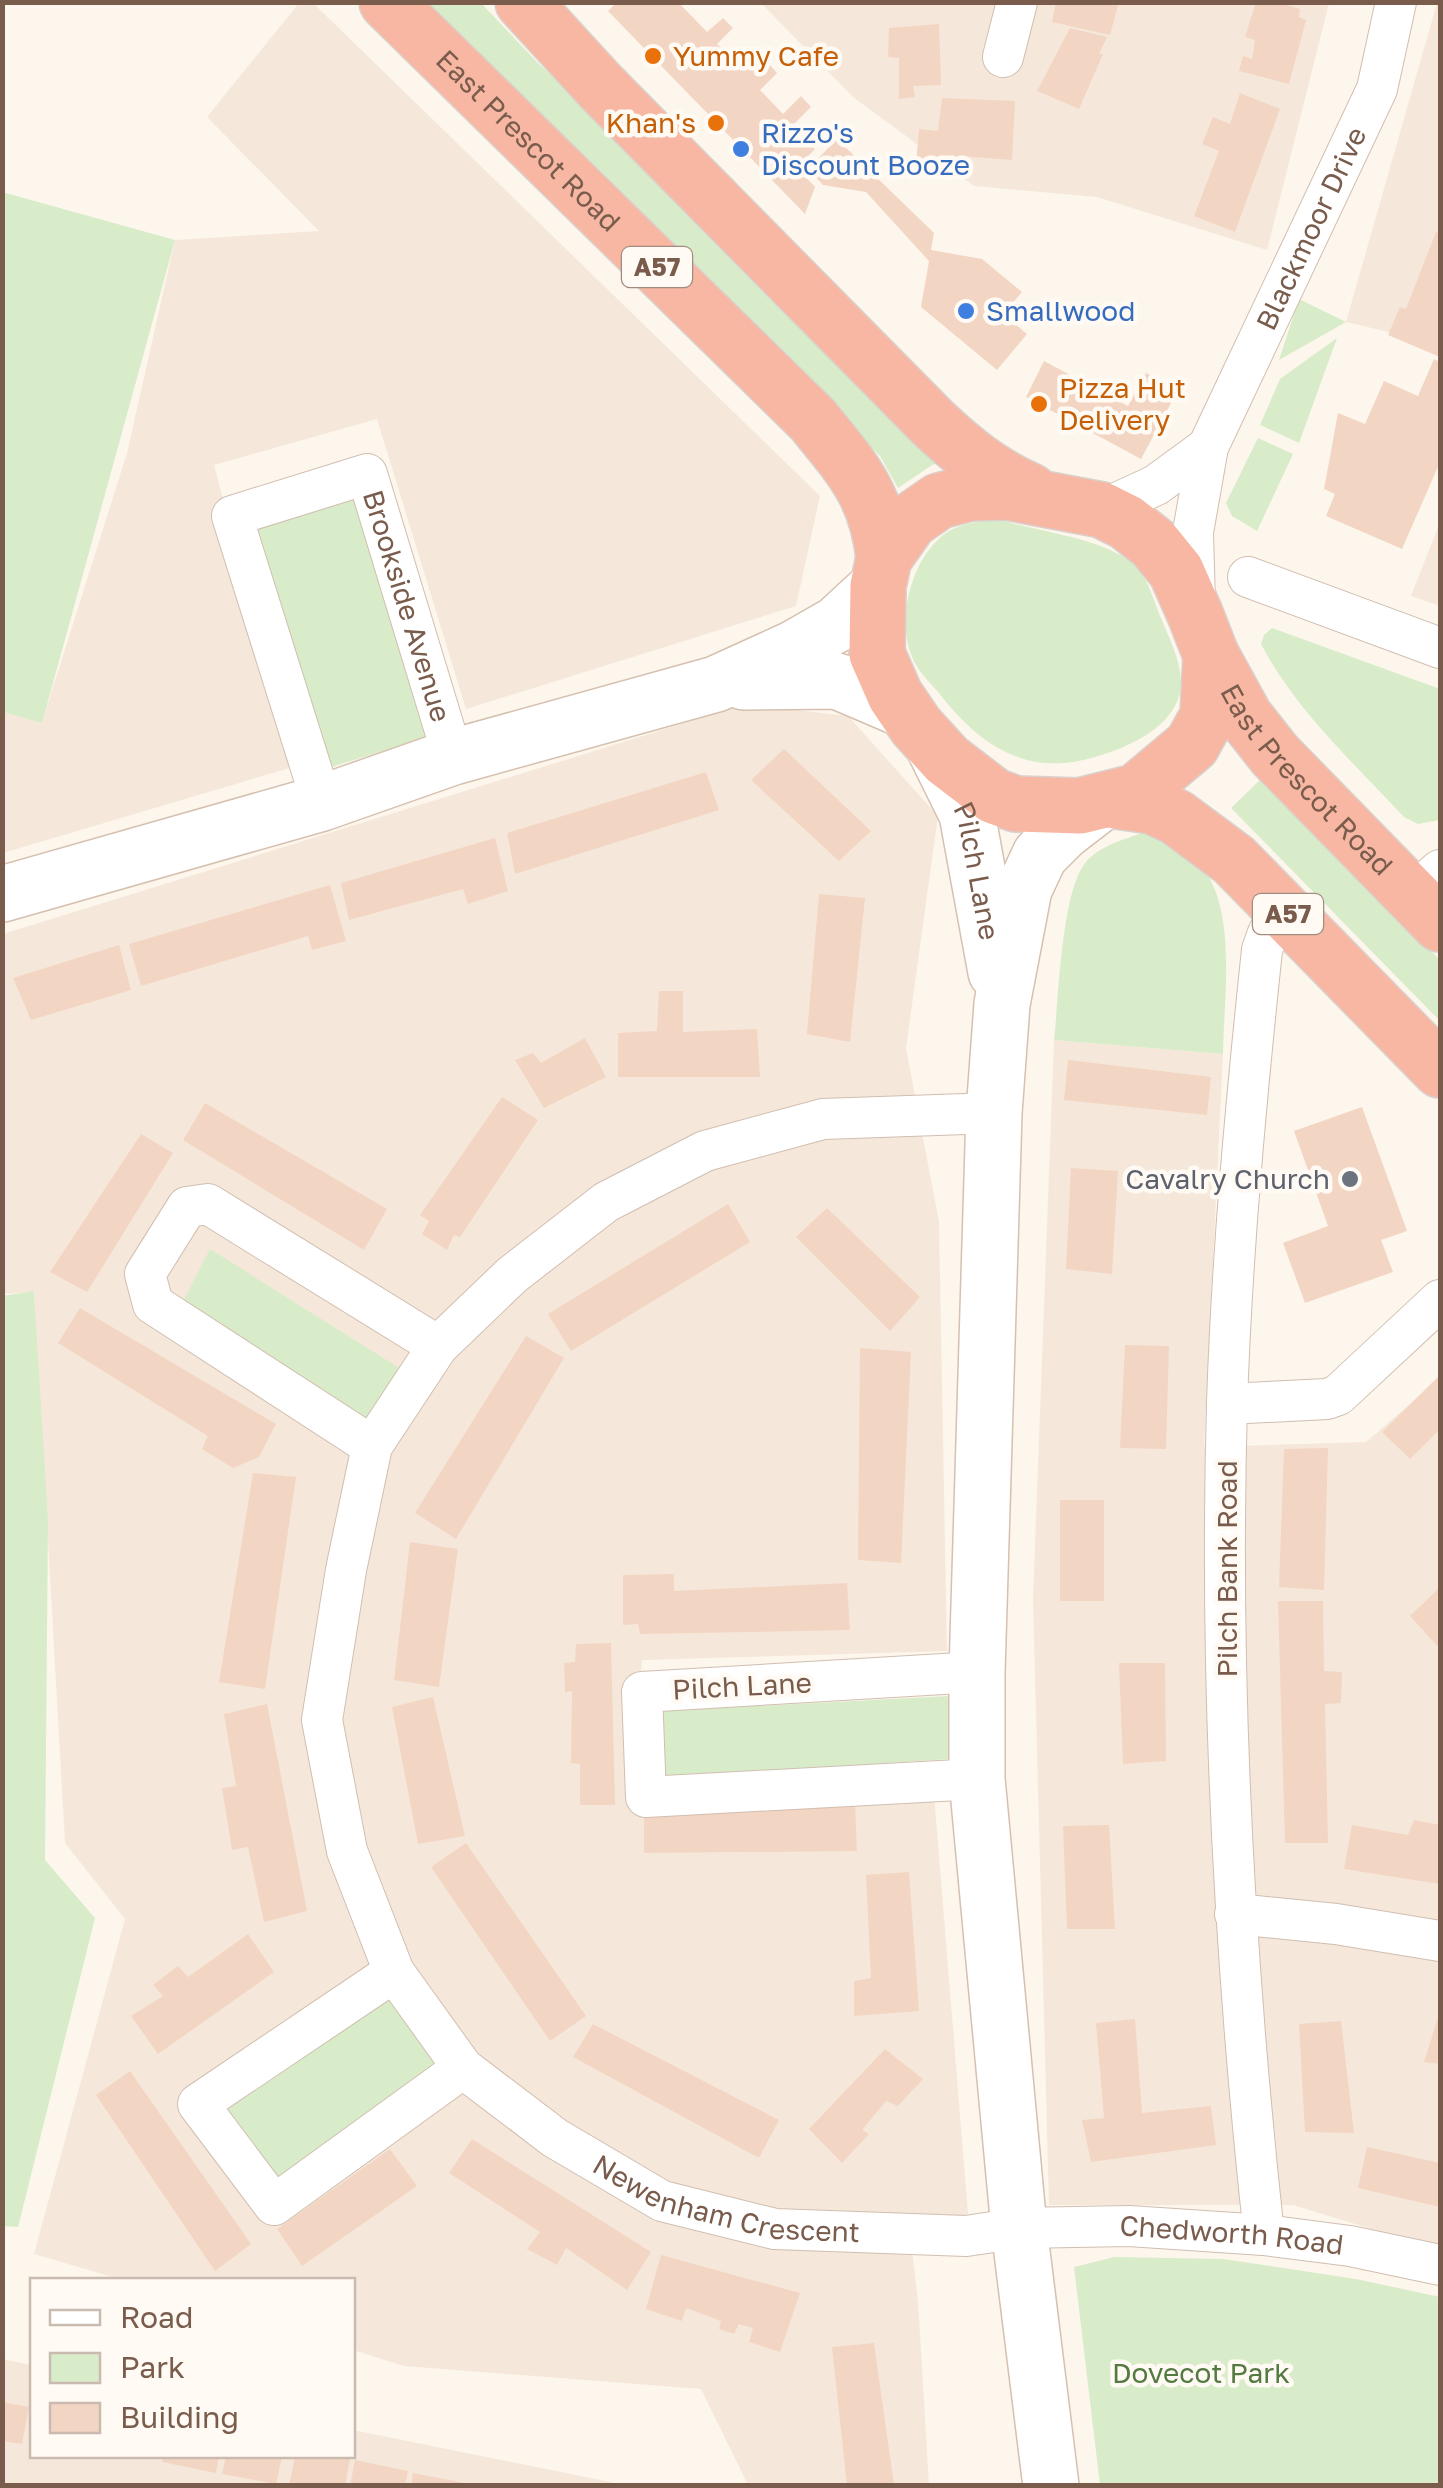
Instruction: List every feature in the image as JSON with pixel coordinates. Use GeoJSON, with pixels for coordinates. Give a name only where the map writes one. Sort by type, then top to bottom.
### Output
{"type":"FeatureCollection","features":[{"type":"Feature","properties":{"kind":"highway","name":"East Prescot Road"},"geometry":{"type":"LineString","coordinates":[[387,2],[813,420],[866,490],[880,522],[881,572]]}},
{"type":"Feature","properties":{"kind":"highway","name":"A57"},"geometry":{"type":"LineString","coordinates":[[523,2],[601,88],[933,423],[998,478],[1047,499]]}},
{"type":"Feature","properties":{"kind":"highway","name":"A57"},"geometry":{"type":"LineString","coordinates":[[988,493],[1102,510],[1126,522],[1154,544],[1176,571],[1203,634],[1208,716],[1192,745],[1136,792],[1080,806],[1016,804],[994,796],[919,727],[877,654],[881,572],[910,521],[939,500],[988,493]]}},
{"type":"Feature","properties":{"kind":"highway","name":"East Prescot Road"},"geometry":{"type":"LineString","coordinates":[[1203,634],[1245,717],[1274,755],[1431,896]]}},
{"type":"Feature","properties":{"kind":"highway","name":"A57"},"geometry":{"type":"LineString","coordinates":[[1106,801],[1152,806],[1176,817],[1234,860],[1440,1070]]}},
{"type":"Feature","properties":{"kind":"street"},"geometry":{"type":"LineString","coordinates":[[1004,57],[1018,2]]}},
{"type":"Feature","properties":{"kind":"street","name":"Blackmoor Drive"},"geometry":{"type":"LineString","coordinates":[[1203,634],[1193,532],[1208,447],[1377,88],[1396,2]]}},
{"type":"Feature","properties":{"kind":"street","name":"Blackmoor Drive"},"geometry":{"type":"LineString","coordinates":[[1102,510],[1156,485],[1208,447]]}},
{"type":"Feature","properties":{"kind":"street","name":"Brookside Avenue"},"geometry":{"type":"LineString","coordinates":[[322,803],[232,516],[367,474],[453,757]]}},
{"type":"Feature","properties":{"kind":"street","name":"Brookside Avenue"},"geometry":{"type":"LineString","coordinates":[[2,894],[322,803],[453,757],[716,684],[795,648],[836,624],[881,572]]}},
{"type":"Feature","properties":{"kind":"street"},"geometry":{"type":"LineString","coordinates":[[1248,577],[1440,648]]}},
{"type":"Feature","properties":{"kind":"street","name":"Brookside Avenue"},"geometry":{"type":"LineString","coordinates":[[716,684],[837,680],[919,727]]}},
{"type":"Feature","properties":{"kind":"street","name":"Pilch Lane"},"geometry":{"type":"LineString","coordinates":[[919,727],[968,814],[1002,1004]]}},
{"type":"Feature","properties":{"kind":"street","name":"Pilch Lane"},"geometry":{"type":"LineString","coordinates":[[1050,2486],[1019,2228],[977,1779],[994,1113],[1002,1004],[1024,889],[1040,856],[1062,832],[1106,801]]}},
{"type":"Feature","properties":{"kind":"street","name":"Pilch Bank Road"},"geometry":{"type":"LineString","coordinates":[[1264,2235],[1235,1914],[1226,1718],[1227,1404],[1246,1102],[1262,950],[1268,934],[1287,912]]}},
{"type":"Feature","properties":{"kind":"street","name":"Newenham Crescent"},"geometry":{"type":"LineString","coordinates":[[994,1113],[823,1119],[704,1151],[606,1202],[512,1275],[438,1346],[372,1446],[346,1570],[322,1720],[348,1851],[394,1972],[464,2068],[555,2138],[662,2201],[775,2228],[966,2236],[1019,2228]]}},
{"type":"Feature","properties":{"kind":"street"},"geometry":{"type":"LineString","coordinates":[[372,1446],[153,1304],[146,1274],[187,1208],[208,1204],[438,1346]]}},
{"type":"Feature","properties":{"kind":"street"},"geometry":{"type":"LineString","coordinates":[[1227,1404],[1327,1399],[1338,1395],[1440,1300]]}},
{"type":"Feature","properties":{"kind":"street","name":"Pilch Lane"},"geometry":{"type":"LineString","coordinates":[[977,1672],[642,1692],[646,1797],[977,1779]]}},
{"type":"Feature","properties":{"kind":"street"},"geometry":{"type":"LineString","coordinates":[[1235,1914],[1336,1924],[1440,1942]]}},
{"type":"Feature","properties":{"kind":"street"},"geometry":{"type":"LineString","coordinates":[[394,1972],[198,2104],[274,2205],[464,2068]]}},
{"type":"Feature","properties":{"kind":"street","name":"Chedworth Road"},"geometry":{"type":"LineString","coordinates":[[1019,2228],[1129,2226],[1264,2235],[1350,2246],[1440,2265]]}},
{"type":"Feature","properties":{"kind":"shaded area"},"geometry":{"type":"Polygon","coordinates":[[[299,3],[313,3],[820,496],[796,606],[466,709],[377,419],[214,465],[293,767],[3,853],[2,712],[42,722],[127,453],[175,240],[319,231],[207,117],[299,3]]]}},
{"type":"Feature","properties":{"kind":"shaded area"},"geometry":{"type":"Polygon","coordinates":[[[761,3],[1329,3],[1267,250],[1097,197],[974,186],[853,97],[761,3]]]}},
{"type":"Feature","properties":{"kind":"shaded area"},"geometry":{"type":"Polygon","coordinates":[[[1440,3],[1440,344],[1346,322],[1440,3]]]}},
{"type":"Feature","properties":{"kind":"shaded area"},"geometry":{"type":"Polygon","coordinates":[[[1440,522],[1440,606],[1411,596],[1440,522]]]}},
{"type":"Feature","properties":{"kind":"shaded area"},"geometry":{"type":"Polygon","coordinates":[[[746,704],[848,716],[938,816],[906,1048],[939,1222],[947,1651],[642,1660],[632,1791],[934,1794],[968,2214],[910,2233],[929,2485],[748,2485],[701,2389],[404,2366],[355,2351],[355,2278],[116,2278],[34,2254],[125,1919],[65,1843],[34,1292],[3,1294],[3,934],[746,704]]]}},
{"type":"Feature","properties":{"kind":"shaded area"},"geometry":{"type":"Polygon","coordinates":[[[1054,1040],[1223,1054],[1204,1447],[1366,1442],[1440,1378],[1440,2250],[1293,2205],[1049,2205],[1033,1599],[1054,1040]]]}},
{"type":"Feature","properties":{"kind":"shaded area"},"geometry":{"type":"Polygon","coordinates":[[[2,2359],[30,2365],[30,2458],[355,2458],[355,2430],[625,2485],[3,2485],[2,2359]]]}},
{"type":"Feature","properties":{"kind":"green space"},"geometry":{"type":"Polygon","coordinates":[[[418,3],[481,3],[537,62],[716,229],[946,460],[898,488],[880,456],[649,235],[418,3]]]}},
{"type":"Feature","properties":{"kind":"green space"},"geometry":{"type":"Polygon","coordinates":[[[2,192],[175,240],[42,723],[3,712],[2,192]]]}},
{"type":"Feature","properties":{"kind":"green space"},"geometry":{"type":"Polygon","coordinates":[[[1299,299],[1346,322],[1279,360],[1299,299]]]}},
{"type":"Feature","properties":{"kind":"green space"},"geometry":{"type":"Polygon","coordinates":[[[1337,338],[1299,443],[1260,425],[1280,379],[1337,338]]]}},
{"type":"Feature","properties":{"kind":"green space"},"geometry":{"type":"Polygon","coordinates":[[[1258,438],[1293,454],[1257,531],[1232,516],[1226,503],[1258,438]]]}},
{"type":"Feature","properties":{"kind":"green space"},"geometry":{"type":"Polygon","coordinates":[[[358,498],[432,736],[328,768],[254,530],[358,498]]]}},
{"type":"Feature","properties":{"kind":"green space"},"geometry":{"type":"Polygon","coordinates":[[[998,519],[1103,547],[1139,569],[1177,658],[1181,683],[1172,711],[1151,732],[1095,757],[1048,763],[1026,760],[988,742],[971,728],[920,671],[909,648],[906,614],[913,579],[921,563],[947,532],[998,519]]]}},
{"type":"Feature","properties":{"kind":"green space"},"geometry":{"type":"Polygon","coordinates":[[[1272,628],[1440,689],[1440,820],[1418,824],[1404,817],[1326,735],[1291,692],[1261,644],[1272,628]]]}},
{"type":"Feature","properties":{"kind":"green space"},"geometry":{"type":"Polygon","coordinates":[[[1262,778],[1440,960],[1440,1021],[1231,808],[1262,778]]]}},
{"type":"Feature","properties":{"kind":"green space"},"geometry":{"type":"Polygon","coordinates":[[[1142,833],[1176,844],[1200,864],[1215,889],[1226,953],[1223,1054],[1054,1040],[1066,920],[1078,877],[1086,862],[1098,852],[1142,833]]]}},
{"type":"Feature","properties":{"kind":"green space"},"geometry":{"type":"Polygon","coordinates":[[[210,1249],[401,1369],[363,1426],[175,1317],[210,1249]]]}},
{"type":"Feature","properties":{"kind":"green space"},"geometry":{"type":"Polygon","coordinates":[[[34,1291],[48,1521],[45,1860],[95,1918],[18,2227],[2,2226],[2,1296],[34,1291]]]}},
{"type":"Feature","properties":{"kind":"green space"},"geometry":{"type":"Polygon","coordinates":[[[950,1696],[949,1759],[663,1778],[660,1711],[950,1696]]]}},
{"type":"Feature","properties":{"kind":"green space"},"geometry":{"type":"Polygon","coordinates":[[[389,1997],[435,2064],[278,2178],[228,2109],[389,1997]]]}},
{"type":"Feature","properties":{"kind":"green space","name":"Dovecot Park"},"geometry":{"type":"Polygon","coordinates":[[[1114,2257],[1223,2259],[1356,2279],[1440,2297],[1440,2485],[1100,2485],[1074,2267],[1114,2257]]]}},
{"type":"Feature","properties":{"kind":"building"},"geometry":{"type":"Polygon","coordinates":[[[617,2],[678,2],[707,32],[723,18],[733,28],[717,44],[740,68],[757,51],[777,73],[760,90],[783,114],[801,96],[811,107],[793,125],[815,149],[797,168],[815,187],[805,214],[608,11],[617,2]]]}},
{"type":"Feature","properties":{"kind":"building"},"geometry":{"type":"Polygon","coordinates":[[[1056,2],[1119,2],[1110,35],[1052,22],[1056,2]]]}},
{"type":"Feature","properties":{"kind":"building"},"geometry":{"type":"Polygon","coordinates":[[[1256,2],[1277,2],[1300,9],[1299,17],[1306,20],[1289,84],[1239,71],[1243,56],[1252,59],[1255,40],[1245,37],[1256,2]]]}},
{"type":"Feature","properties":{"kind":"building"},"geometry":{"type":"Polygon","coordinates":[[[939,24],[941,85],[913,86],[915,97],[899,99],[899,58],[888,57],[889,28],[939,24]]]}},
{"type":"Feature","properties":{"kind":"building"},"geometry":{"type":"Polygon","coordinates":[[[1070,28],[1107,37],[1079,109],[1037,91],[1070,28]]]}},
{"type":"Feature","properties":{"kind":"building"},"geometry":{"type":"Polygon","coordinates":[[[1240,93],[1280,109],[1235,232],[1194,216],[1219,151],[1202,144],[1213,117],[1230,124],[1240,93]]]}},
{"type":"Feature","properties":{"kind":"building"},"geometry":{"type":"Polygon","coordinates":[[[942,98],[1015,101],[1012,160],[960,156],[958,170],[916,165],[919,129],[938,131],[942,98]]]}},
{"type":"Feature","properties":{"kind":"building","name":"Smallwood"},"geometry":{"type":"Polygon","coordinates":[[[837,139],[934,233],[931,250],[982,259],[1022,292],[1003,314],[1027,334],[997,370],[921,307],[929,261],[866,192],[823,185],[808,169],[837,139]]]}},
{"type":"Feature","properties":{"kind":"building"},"geometry":{"type":"Polygon","coordinates":[[[1436,232],[1440,234],[1440,357],[1388,335],[1400,307],[1406,309],[1436,232]]]}},
{"type":"Feature","properties":{"kind":"building"},"geometry":{"type":"Polygon","coordinates":[[[1434,359],[1440,362],[1440,462],[1402,549],[1326,516],[1335,494],[1324,489],[1338,413],[1365,424],[1384,381],[1418,396],[1434,359]]]}},
{"type":"Feature","properties":{"kind":"building"},"geometry":{"type":"Polygon","coordinates":[[[1044,361],[1128,406],[1146,373],[1178,390],[1141,459],[1026,397],[1044,361]]]}},
{"type":"Feature","properties":{"kind":"building"},"geometry":{"type":"Polygon","coordinates":[[[784,749],[871,831],[839,861],[751,780],[784,749]]]}},
{"type":"Feature","properties":{"kind":"building"},"geometry":{"type":"Polygon","coordinates":[[[706,772],[719,810],[515,874],[507,833],[706,772]]]}},
{"type":"Feature","properties":{"kind":"building"},"geometry":{"type":"Polygon","coordinates":[[[495,838],[508,891],[468,904],[463,889],[349,920],[341,883],[495,838]]]}},
{"type":"Feature","properties":{"kind":"building"},"geometry":{"type":"Polygon","coordinates":[[[330,885],[346,941],[312,950],[308,936],[141,986],[129,944],[330,885]]]}},
{"type":"Feature","properties":{"kind":"building"},"geometry":{"type":"Polygon","coordinates":[[[819,894],[865,898],[850,1042],[807,1034],[819,894]]]}},
{"type":"Feature","properties":{"kind":"building"},"geometry":{"type":"Polygon","coordinates":[[[119,945],[131,990],[31,1020],[13,978],[119,945]]]}},
{"type":"Feature","properties":{"kind":"building"},"geometry":{"type":"Polygon","coordinates":[[[659,991],[683,991],[683,1032],[757,1029],[760,1077],[618,1077],[618,1033],[657,1031],[659,991]]]}},
{"type":"Feature","properties":{"kind":"building"},"geometry":{"type":"Polygon","coordinates":[[[585,1038],[606,1077],[544,1108],[515,1060],[533,1053],[541,1063],[585,1038]]]}},
{"type":"Feature","properties":{"kind":"building"},"geometry":{"type":"Polygon","coordinates":[[[1068,1060],[1211,1077],[1207,1115],[1064,1100],[1068,1060]]]}},
{"type":"Feature","properties":{"kind":"building"},"geometry":{"type":"Polygon","coordinates":[[[502,1097],[538,1120],[460,1237],[454,1235],[447,1250],[422,1234],[429,1221],[420,1215],[502,1097]]]}},
{"type":"Feature","properties":{"kind":"building"},"geometry":{"type":"Polygon","coordinates":[[[205,1103],[387,1209],[364,1250],[183,1140],[205,1103]]]}},
{"type":"Feature","properties":{"kind":"building","name":"Cavalry Church"},"geometry":{"type":"Polygon","coordinates":[[[1362,1107],[1407,1231],[1381,1240],[1393,1272],[1305,1303],[1283,1243],[1328,1226],[1294,1131],[1362,1107]]]}},
{"type":"Feature","properties":{"kind":"building"},"geometry":{"type":"Polygon","coordinates":[[[141,1134],[173,1153],[87,1292],[50,1272],[141,1134]]]}},
{"type":"Feature","properties":{"kind":"building"},"geometry":{"type":"Polygon","coordinates":[[[1071,1168],[1118,1171],[1112,1274],[1066,1269],[1071,1168]]]}},
{"type":"Feature","properties":{"kind":"building"},"geometry":{"type":"Polygon","coordinates":[[[728,1204],[750,1242],[571,1351],[548,1314],[728,1204]]]}},
{"type":"Feature","properties":{"kind":"building"},"geometry":{"type":"Polygon","coordinates":[[[827,1208],[920,1297],[890,1331],[796,1237],[827,1208]]]}},
{"type":"Feature","properties":{"kind":"building"},"geometry":{"type":"Polygon","coordinates":[[[80,1308],[276,1424],[259,1457],[233,1468],[202,1449],[208,1436],[58,1343],[80,1308]]]}},
{"type":"Feature","properties":{"kind":"building"},"geometry":{"type":"Polygon","coordinates":[[[526,1336],[564,1358],[456,1539],[415,1513],[526,1336]]]}},
{"type":"Feature","properties":{"kind":"building"},"geometry":{"type":"Polygon","coordinates":[[[1125,1345],[1169,1346],[1166,1449],[1120,1448],[1125,1345]]]}},
{"type":"Feature","properties":{"kind":"building"},"geometry":{"type":"Polygon","coordinates":[[[860,1348],[911,1352],[901,1563],[858,1560],[860,1348]]]}},
{"type":"Feature","properties":{"kind":"building"},"geometry":{"type":"Polygon","coordinates":[[[1440,1375],[1440,1429],[1410,1459],[1382,1432],[1440,1375]]]}},
{"type":"Feature","properties":{"kind":"building"},"geometry":{"type":"Polygon","coordinates":[[[1328,1448],[1324,1590],[1279,1587],[1284,1449],[1328,1448]]]}},
{"type":"Feature","properties":{"kind":"building"},"geometry":{"type":"Polygon","coordinates":[[[253,1473],[296,1477],[265,1689],[219,1682],[253,1473]]]}},
{"type":"Feature","properties":{"kind":"building"},"geometry":{"type":"Polygon","coordinates":[[[1060,1500],[1104,1500],[1104,1601],[1060,1601],[1060,1500]]]}},
{"type":"Feature","properties":{"kind":"building"},"geometry":{"type":"Polygon","coordinates":[[[410,1542],[458,1549],[439,1687],[394,1680],[410,1542]]]}},
{"type":"Feature","properties":{"kind":"building"},"geometry":{"type":"Polygon","coordinates":[[[674,1574],[674,1591],[847,1583],[850,1630],[640,1634],[638,1624],[623,1625],[623,1575],[674,1574]]]}},
{"type":"Feature","properties":{"kind":"building"},"geometry":{"type":"Polygon","coordinates":[[[1440,1587],[1440,1649],[1410,1616],[1440,1587]]]}},
{"type":"Feature","properties":{"kind":"building"},"geometry":{"type":"Polygon","coordinates":[[[1278,1601],[1323,1601],[1324,1671],[1342,1672],[1341,1703],[1325,1704],[1328,1843],[1285,1843],[1278,1601]]]}},
{"type":"Feature","properties":{"kind":"building"},"geometry":{"type":"Polygon","coordinates":[[[611,1643],[615,1805],[580,1805],[580,1764],[571,1763],[572,1691],[565,1692],[564,1663],[575,1662],[576,1644],[611,1643]]]}},
{"type":"Feature","properties":{"kind":"building"},"geometry":{"type":"Polygon","coordinates":[[[1119,1663],[1165,1663],[1166,1761],[1123,1764],[1119,1663]]]}},
{"type":"Feature","properties":{"kind":"building"},"geometry":{"type":"Polygon","coordinates":[[[433,1697],[465,1836],[418,1844],[392,1707],[433,1697]]]}},
{"type":"Feature","properties":{"kind":"building"},"geometry":{"type":"Polygon","coordinates":[[[267,1704],[307,1911],[264,1922],[248,1847],[232,1850],[222,1788],[236,1786],[224,1714],[267,1704]]]}},
{"type":"Feature","properties":{"kind":"building"},"geometry":{"type":"Polygon","coordinates":[[[855,1804],[857,1851],[644,1853],[644,1812],[855,1804]]]}},
{"type":"Feature","properties":{"kind":"building"},"geometry":{"type":"Polygon","coordinates":[[[1414,1820],[1440,1825],[1440,1884],[1344,1869],[1352,1825],[1408,1835],[1414,1820]]]}},
{"type":"Feature","properties":{"kind":"building"},"geometry":{"type":"Polygon","coordinates":[[[1109,1825],[1115,1929],[1067,1929],[1063,1826],[1109,1825]]]}},
{"type":"Feature","properties":{"kind":"building"},"geometry":{"type":"Polygon","coordinates":[[[466,1843],[586,2016],[550,2041],[431,1867],[466,1843]]]}},
{"type":"Feature","properties":{"kind":"building"},"geometry":{"type":"Polygon","coordinates":[[[909,1872],[919,2011],[854,2016],[854,1981],[871,1978],[866,1875],[909,1872]]]}},
{"type":"Feature","properties":{"kind":"building"},"geometry":{"type":"Polygon","coordinates":[[[248,1934],[274,1972],[158,2054],[131,2016],[163,1996],[153,1985],[178,1966],[188,1977],[248,1934]]]}},
{"type":"Feature","properties":{"kind":"building"},"geometry":{"type":"Polygon","coordinates":[[[1440,2011],[1440,2064],[1424,2062],[1440,2011]]]}},
{"type":"Feature","properties":{"kind":"building"},"geometry":{"type":"Polygon","coordinates":[[[1135,2019],[1142,2113],[1211,2106],[1216,2145],[1091,2162],[1082,2120],[1104,2118],[1096,2023],[1135,2019]]]}},
{"type":"Feature","properties":{"kind":"building"},"geometry":{"type":"Polygon","coordinates":[[[1341,2021],[1354,2133],[1305,2132],[1299,2024],[1341,2021]]]}},
{"type":"Feature","properties":{"kind":"building"},"geometry":{"type":"Polygon","coordinates":[[[593,2024],[779,2120],[759,2158],[573,2057],[593,2024]]]}},
{"type":"Feature","properties":{"kind":"building"},"geometry":{"type":"Polygon","coordinates":[[[885,2049],[923,2079],[898,2106],[886,2101],[862,2130],[869,2134],[842,2163],[809,2129],[885,2049]]]}},
{"type":"Feature","properties":{"kind":"building"},"geometry":{"type":"Polygon","coordinates":[[[130,2071],[251,2244],[215,2271],[96,2095],[130,2071]]]}},
{"type":"Feature","properties":{"kind":"building"},"geometry":{"type":"Polygon","coordinates":[[[472,2139],[651,2252],[627,2290],[566,2248],[557,2265],[527,2249],[540,2232],[449,2173],[472,2139]]]}},
{"type":"Feature","properties":{"kind":"building"},"geometry":{"type":"Polygon","coordinates":[[[1367,2147],[1440,2163],[1440,2207],[1358,2188],[1367,2147]]]}},
{"type":"Feature","properties":{"kind":"building"},"geometry":{"type":"Polygon","coordinates":[[[390,2149],[417,2186],[302,2266],[277,2229],[390,2149]]]}},
{"type":"Feature","properties":{"kind":"building"},"geometry":{"type":"Polygon","coordinates":[[[661,2255],[800,2293],[780,2352],[749,2342],[753,2328],[739,2324],[734,2334],[719,2329],[721,2321],[686,2308],[682,2321],[646,2309],[661,2255]]]}},
{"type":"Feature","properties":{"kind":"building"},"geometry":{"type":"Polygon","coordinates":[[[874,2343],[894,2485],[847,2486],[832,2347],[874,2343]]]}},
{"type":"Feature","properties":{"kind":"building"},"geometry":{"type":"Polygon","coordinates":[[[2,2402],[29,2407],[22,2444],[2,2441],[2,2402]]]}},
{"type":"Feature","properties":{"kind":"building"},"geometry":{"type":"Polygon","coordinates":[[[163,2458],[219,2458],[216,2473],[162,2462],[163,2458]]]}},
{"type":"Feature","properties":{"kind":"building"},"geometry":{"type":"Polygon","coordinates":[[[226,2458],[282,2458],[276,2484],[222,2474],[226,2458]]]}},
{"type":"Feature","properties":{"kind":"building"},"geometry":{"type":"Polygon","coordinates":[[[295,2458],[350,2459],[345,2486],[289,2486],[295,2458]]]}},
{"type":"Feature","properties":{"kind":"building"},"geometry":{"type":"Polygon","coordinates":[[[355,2460],[408,2471],[405,2486],[350,2486],[355,2460]]]}},
{"type":"Feature","properties":{"kind":"building"},"geometry":{"type":"Polygon","coordinates":[[[413,2473],[470,2484],[470,2486],[411,2486],[413,2473]]]}},
{"type":"Feature","properties":{"kind":"place","name":"Yummy Cafe"},"geometry":{"type":"Point","coordinates":[653,56]}},
{"type":"Feature","properties":{"kind":"place","name":"Khan's"},"geometry":{"type":"Point","coordinates":[716,123]}},
{"type":"Feature","properties":{"kind":"place","name":"Rizzo's Discount Booze"},"geometry":{"type":"Point","coordinates":[741,149]}},
{"type":"Feature","properties":{"kind":"place","name":"Smallwood"},"geometry":{"type":"Point","coordinates":[966,311]}},
{"type":"Feature","properties":{"kind":"place","name":"Pizza Hut Delivery"},"geometry":{"type":"Point","coordinates":[1039,404]}},
{"type":"Feature","properties":{"kind":"place","name":"Cavalry Church"},"geometry":{"type":"Point","coordinates":[1350,1179]}}]}
